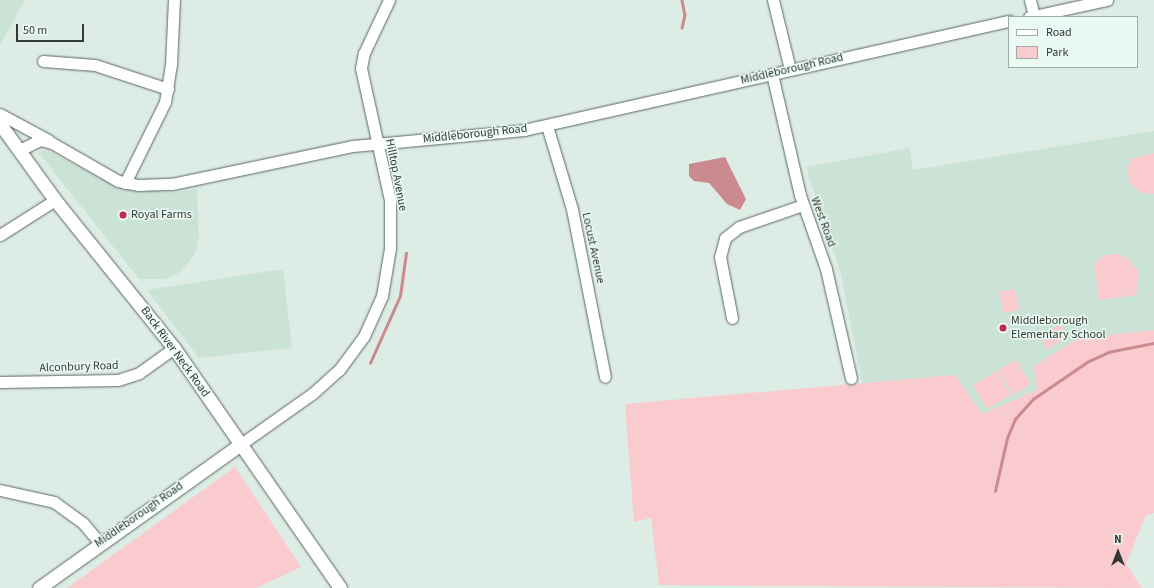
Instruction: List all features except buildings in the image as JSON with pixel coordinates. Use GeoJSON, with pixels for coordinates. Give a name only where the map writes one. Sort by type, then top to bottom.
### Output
{"type":"FeatureCollection","features":[{"type":"Feature","properties":{"kind":"street"},"geometry":{"type":"LineString","coordinates":[[125,183],[155,127],[168,89],[174,0]]}},
{"type":"Feature","properties":{"kind":"street","name":"Hilltop Avenue"},"geometry":{"type":"LineString","coordinates":[[241,444],[326,383],[353,353],[373,319],[388,272],[392,226],[390,200],[376,142],[361,68],[364,53],[389,0]]}},
{"type":"Feature","properties":{"kind":"street"},"geometry":{"type":"LineString","coordinates":[[773,0],[790,69]]}},
{"type":"Feature","properties":{"kind":"street"},"geometry":{"type":"LineString","coordinates":[[1030,0],[1032,16]]}},
{"type":"Feature","properties":{"kind":"street"},"geometry":{"type":"LineString","coordinates":[[1036,16],[1107,0]]}},
{"type":"Feature","properties":{"kind":"street","name":"Middleborough Road"},"geometry":{"type":"LineString","coordinates":[[0,114],[52,143],[89,167],[125,183],[172,184],[376,142],[504,133],[547,126],[790,69],[1008,22]]}},
{"type":"Feature","properties":{"kind":"street"},"geometry":{"type":"LineString","coordinates":[[43,61],[95,65],[168,89]]}},
{"type":"Feature","properties":{"kind":"street","name":"West Road"},"geometry":{"type":"LineString","coordinates":[[772,74],[802,205],[826,269],[851,378]]}},
{"type":"Feature","properties":{"kind":"street","name":"Back River Neck Road"},"geometry":{"type":"LineString","coordinates":[[0,124],[55,200],[174,348],[340,588]]}},
{"type":"Feature","properties":{"kind":"street","name":"Locust Avenue"},"geometry":{"type":"LineString","coordinates":[[547,126],[572,210],[605,377]]}},
{"type":"Feature","properties":{"kind":"street"},"geometry":{"type":"LineString","coordinates":[[20,150],[40,140],[52,143]]}},
{"type":"Feature","properties":{"kind":"street"},"geometry":{"type":"LineString","coordinates":[[0,235],[55,200]]}},
{"type":"Feature","properties":{"kind":"street"},"geometry":{"type":"LineString","coordinates":[[732,318],[720,257],[725,238],[739,226],[802,205]]}},
{"type":"Feature","properties":{"kind":"street","name":"Alconbury Road"},"geometry":{"type":"LineString","coordinates":[[0,382],[118,380],[139,373],[174,348]]}},
{"type":"Feature","properties":{"kind":"street","name":"Middleborough Road"},"geometry":{"type":"LineString","coordinates":[[39,588],[99,542],[241,444]]}},
{"type":"Feature","properties":{"kind":"street"},"geometry":{"type":"LineString","coordinates":[[1,493],[54,502],[83,523],[99,542]]}},
{"type":"Feature","properties":{"kind":"shaded area"},"geometry":{"type":"Polygon","coordinates":[[[0,0],[25,0],[0,45],[0,0]]]}},
{"type":"Feature","properties":{"kind":"shaded area","name":"Middleborough Elementary School"},"geometry":{"type":"Polygon","coordinates":[[[1154,131],[1154,400],[886,446],[874,382],[862,383],[841,274],[806,167],[910,148],[913,170],[1154,131]]]}},
{"type":"Feature","properties":{"kind":"shaded area"},"geometry":{"type":"Polygon","coordinates":[[[47,150],[120,188],[177,192],[197,189],[199,238],[195,254],[180,272],[165,279],[139,279],[38,152],[47,150]]]}},
{"type":"Feature","properties":{"kind":"shaded area"},"geometry":{"type":"Polygon","coordinates":[[[725,157],[746,199],[740,210],[727,204],[709,183],[694,181],[689,176],[689,164],[725,157]]]}},
{"type":"Feature","properties":{"kind":"shaded area"},"geometry":{"type":"Polygon","coordinates":[[[283,269],[292,348],[199,358],[147,290],[283,269]]]}},
{"type":"Feature","properties":{"kind":"green space"},"geometry":{"type":"Polygon","coordinates":[[[1154,153],[1154,194],[1142,193],[1131,185],[1127,171],[1130,159],[1154,153]]]}},
{"type":"Feature","properties":{"kind":"green space"},"geometry":{"type":"Polygon","coordinates":[[[1118,254],[1130,260],[1139,273],[1136,295],[1099,300],[1094,264],[1105,255],[1118,254]]]}},
{"type":"Feature","properties":{"kind":"green space"},"geometry":{"type":"Polygon","coordinates":[[[1015,289],[1019,310],[1003,313],[999,292],[1015,289]]]}},
{"type":"Feature","properties":{"kind":"green space"},"geometry":{"type":"Polygon","coordinates":[[[1059,324],[1068,335],[1048,350],[1040,338],[1059,324]]]}},
{"type":"Feature","properties":{"kind":"green space"},"geometry":{"type":"Polygon","coordinates":[[[1154,330],[1154,513],[1146,515],[1126,564],[1142,588],[659,585],[651,518],[634,522],[625,404],[955,375],[982,414],[1037,390],[1034,366],[1077,339],[1154,330]]]}},
{"type":"Feature","properties":{"kind":"green space"},"geometry":{"type":"Polygon","coordinates":[[[1016,360],[1031,384],[1013,395],[998,370],[1016,360]]]}},
{"type":"Feature","properties":{"kind":"green space"},"geometry":{"type":"Polygon","coordinates":[[[997,371],[1011,395],[987,409],[973,385],[997,371]]]}},
{"type":"Feature","properties":{"kind":"green space"},"geometry":{"type":"Polygon","coordinates":[[[235,467],[301,567],[256,588],[67,588],[235,467]]]}},
{"type":"Feature","properties":{"kind":"waterway"},"geometry":{"type":"LineString","coordinates":[[682,0],[685,15],[682,28]]}},
{"type":"Feature","properties":{"kind":"waterway"},"geometry":{"type":"LineString","coordinates":[[370,363],[400,296],[406,253]]}},
{"type":"Feature","properties":{"kind":"waterway"},"geometry":{"type":"LineString","coordinates":[[995,491],[1007,438],[1015,419],[1033,399],[1087,362],[1108,352],[1154,343]]}},
{"type":"Feature","properties":{"kind":"place","name":"Royal Farms"},"geometry":{"type":"Point","coordinates":[123,215]}},
{"type":"Feature","properties":{"kind":"place","name":"Middleborough Elementary School"},"geometry":{"type":"Point","coordinates":[1003,328]}}]}
